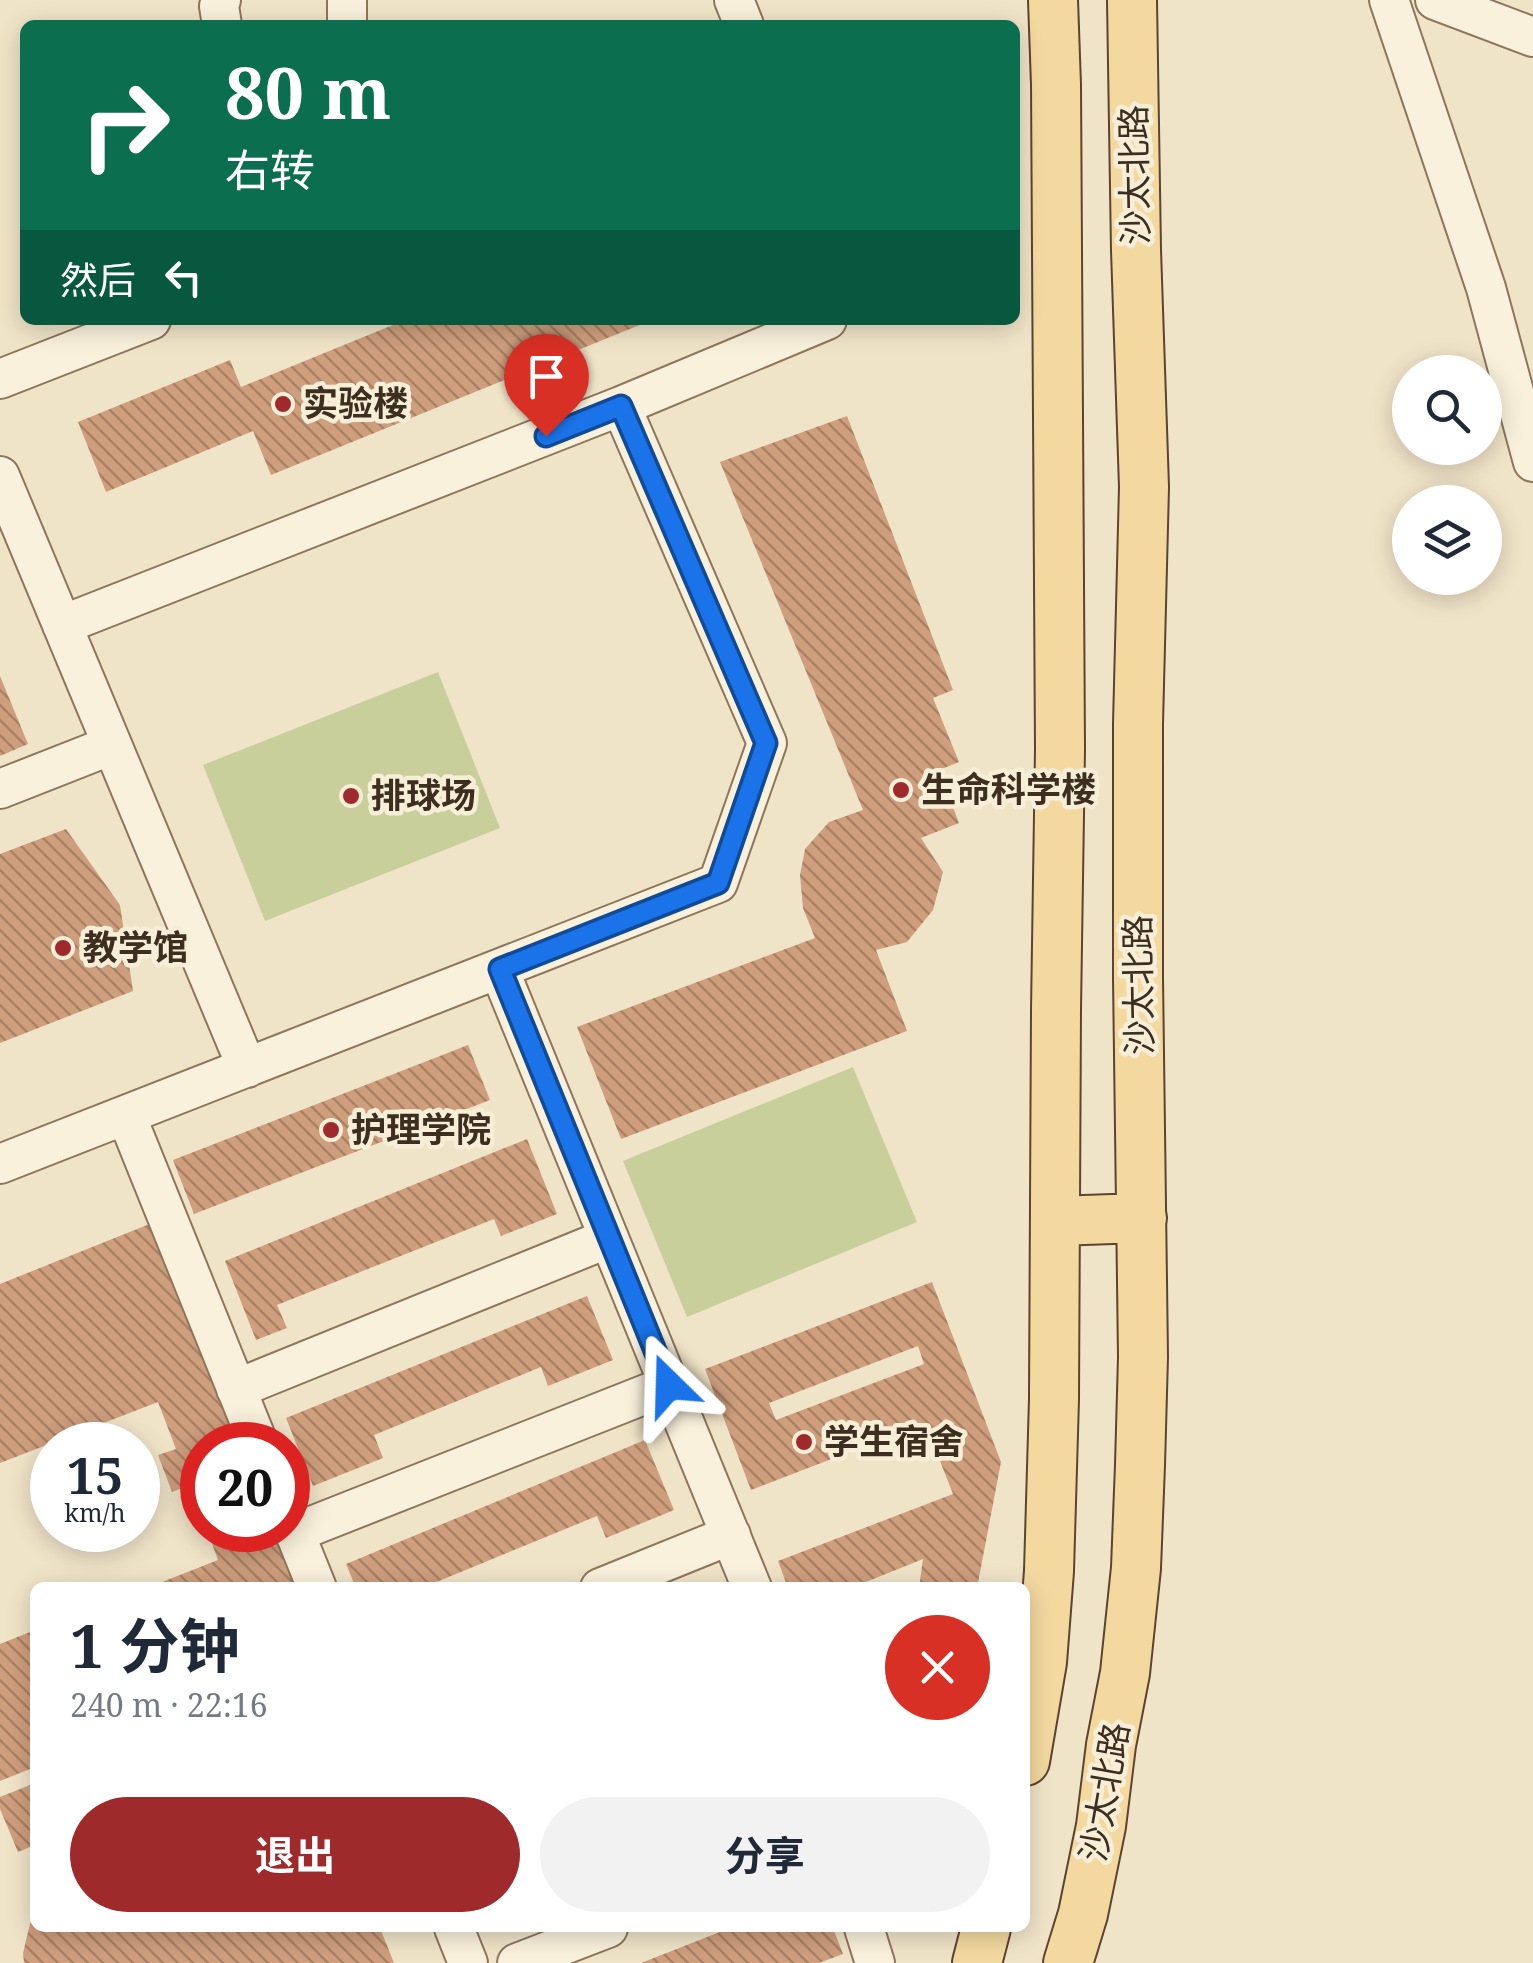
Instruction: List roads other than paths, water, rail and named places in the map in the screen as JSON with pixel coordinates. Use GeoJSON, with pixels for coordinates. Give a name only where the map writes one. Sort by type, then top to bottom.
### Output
{"type":"FeatureCollection","features":[{"type":"Feature","properties":{"kind":"main road"},"geometry":{"type":"LineString","coordinates":[[1030,1732],[1042,1662],[1049,1571],[1054,1399],[1060,749],[1053,0]]}},
{"type":"Feature","properties":{"kind":"main road","name":"沙太北路"},"geometry":{"type":"LineString","coordinates":[[1068,1963],[1083,1914],[1126,1673],[1140,1466],[1143,1357],[1138,724],[1144,487],[1132,0]]}},
{"type":"Feature","properties":{"kind":"main road"},"geometry":{"type":"LineString","coordinates":[[1054,1221],[1142,1218]]}},
{"type":"Feature","properties":{"kind":"main road"},"geometry":{"type":"LineString","coordinates":[[977,1963],[985,1932]]}},
{"type":"Feature","properties":{"kind":"street"},"geometry":{"type":"LineString","coordinates":[[1388,0],[1486,288],[1533,462]]}},
{"type":"Feature","properties":{"kind":"street"},"geometry":{"type":"LineString","coordinates":[[1435,0],[1533,37]]}},
{"type":"Feature","properties":{"kind":"street"},"geometry":{"type":"LineString","coordinates":[[0,379],[138,325]]}},
{"type":"Feature","properties":{"kind":"street"},"geometry":{"type":"LineString","coordinates":[[62,625],[621,406],[815,325]]}},
{"type":"Feature","properties":{"kind":"street"},"geometry":{"type":"LineString","coordinates":[[0,1164],[718,883],[766,743],[621,406]]}},
{"type":"Feature","properties":{"kind":"street"},"geometry":{"type":"LineString","coordinates":[[0,476],[247,1068]]}},
{"type":"Feature","properties":{"kind":"street"},"geometry":{"type":"LineString","coordinates":[[0,789],[112,744]]}},
{"type":"Feature","properties":{"kind":"street"},"geometry":{"type":"LineString","coordinates":[[500,969],[750,1582]]}},
{"type":"Feature","properties":{"kind":"street"},"geometry":{"type":"LineString","coordinates":[[126,1115],[250,1422]]}},
{"type":"Feature","properties":{"kind":"street"},"geometry":{"type":"LineString","coordinates":[[236,1388],[609,1238]]}},
{"type":"Feature","properties":{"kind":"street"},"geometry":{"type":"LineString","coordinates":[[310,1517],[669,1385]]}},
{"type":"Feature","properties":{"kind":"street"},"geometry":{"type":"LineString","coordinates":[[615,1582],[731,1535]]}},
{"type":"Feature","properties":{"kind":"street"},"geometry":{"type":"LineString","coordinates":[[302,1552],[314,1582]]}},
{"type":"Feature","properties":{"kind":"street"},"geometry":{"type":"LineString","coordinates":[[456,1932],[468,1963]]}},
{"type":"Feature","properties":{"kind":"street"},"geometry":{"type":"LineString","coordinates":[[518,1963],[598,1932]]}},
{"type":"Feature","properties":{"kind":"street"},"geometry":{"type":"LineString","coordinates":[[865,1932],[875,1963]]}},
{"type":"Feature","properties":{"kind":"place","name":"实验楼"},"geometry":{"type":"Point","coordinates":[283,404]}},
{"type":"Feature","properties":{"kind":"place","name":"生命科学楼"},"geometry":{"type":"Point","coordinates":[901,790]}},
{"type":"Feature","properties":{"kind":"place","name":"排球场"},"geometry":{"type":"Point","coordinates":[351,796]}},
{"type":"Feature","properties":{"kind":"place","name":"教学馆"},"geometry":{"type":"Point","coordinates":[63,948]}},
{"type":"Feature","properties":{"kind":"place","name":"护理学院"},"geometry":{"type":"Point","coordinates":[331,1130]}},
{"type":"Feature","properties":{"kind":"place","name":"学生宿舍"},"geometry":{"type":"Point","coordinates":[804,1442]}}]}
